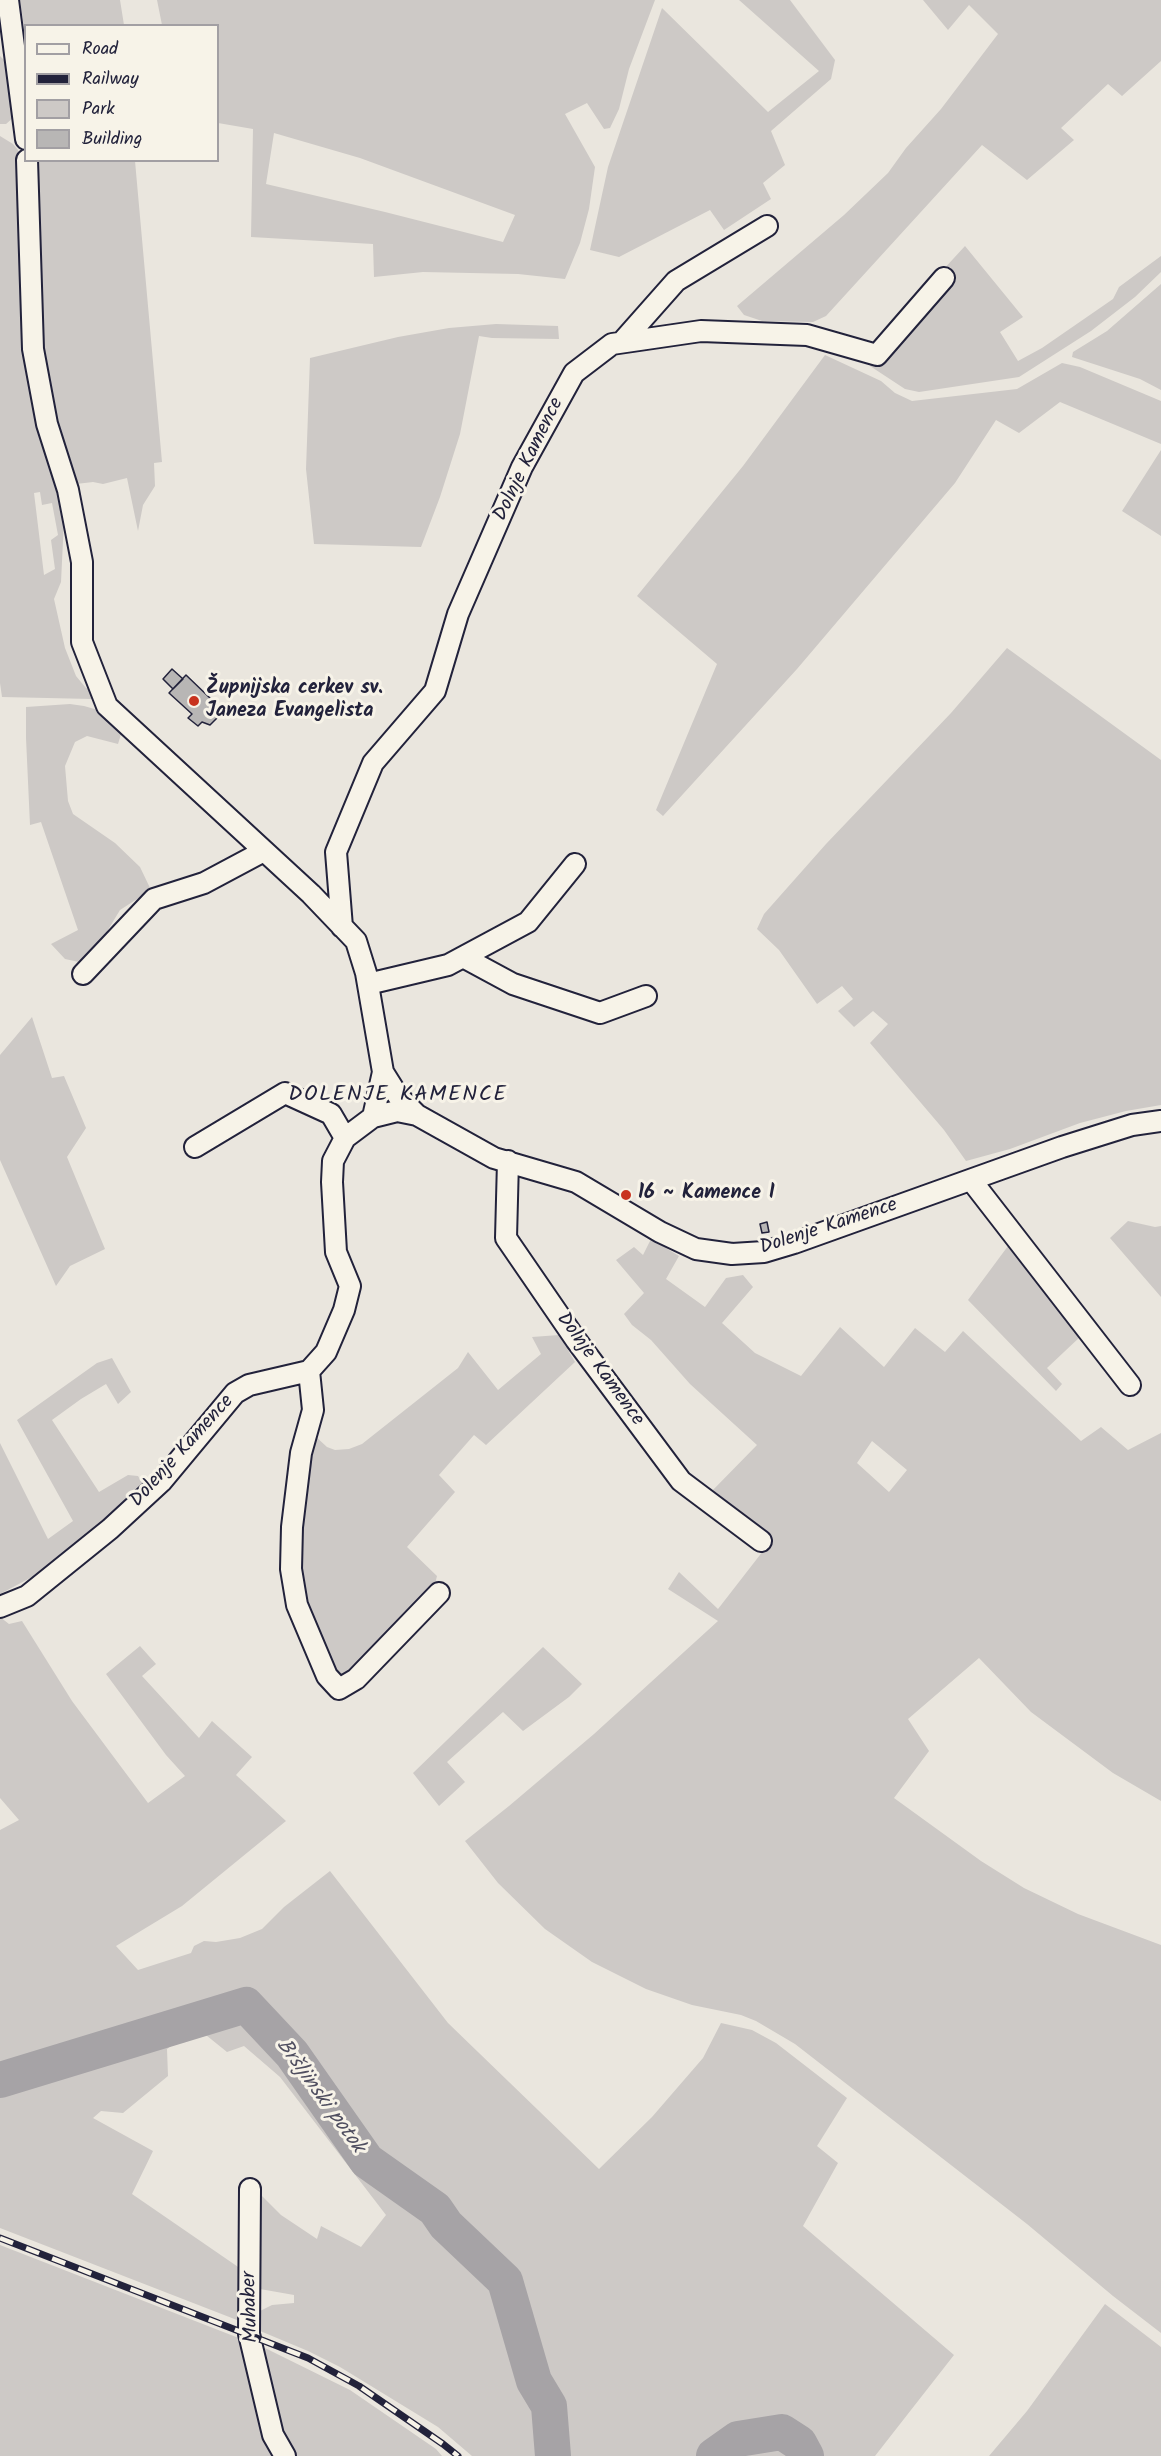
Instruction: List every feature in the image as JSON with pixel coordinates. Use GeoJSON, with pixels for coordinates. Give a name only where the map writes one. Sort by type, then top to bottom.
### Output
{"type":"FeatureCollection","features":[{"type":"Feature","properties":{"kind":"street"},"geometry":{"type":"LineString","coordinates":[[8,0],[24,124]]}},
{"type":"Feature","properties":{"kind":"street"},"geometry":{"type":"LineString","coordinates":[[27,162],[33,349],[47,424],[68,490],[82,562],[82,642],[107,706],[264,851],[356,941],[368,984],[384,1072],[398,1096],[417,1115]]}},
{"type":"Feature","properties":{"kind":"street"},"geometry":{"type":"LineString","coordinates":[[621,342],[676,281],[767,226]]}},
{"type":"Feature","properties":{"kind":"street","name":"Dolnje Kamence"},"geometry":{"type":"LineString","coordinates":[[342,927],[336,852],[373,763],[435,691],[458,614],[522,467],[574,373],[612,344],[700,331],[807,335],[877,355],[944,278]]}},
{"type":"Feature","properties":{"kind":"street"},"geometry":{"type":"LineString","coordinates":[[83,974],[154,899],[204,883],[264,851]]}},
{"type":"Feature","properties":{"kind":"street"},"geometry":{"type":"LineString","coordinates":[[368,984],[448,965],[528,922],[575,864]]}},
{"type":"Feature","properties":{"kind":"street"},"geometry":{"type":"LineString","coordinates":[[463,957],[513,984],[600,1013],[646,996]]}},
{"type":"Feature","properties":{"kind":"street"},"geometry":{"type":"LineString","coordinates":[[373,1117],[384,1072]]}},
{"type":"Feature","properties":{"kind":"street"},"geometry":{"type":"LineString","coordinates":[[195,1147],[285,1093],[331,1114],[345,1138]]}},
{"type":"Feature","properties":{"kind":"street","name":"Dolenje Kamence"},"geometry":{"type":"LineString","coordinates":[[0,1607],[27,1596],[110,1529],[161,1482],[235,1394],[249,1385],[309,1371],[326,1352],[344,1310],[350,1286],[336,1252],[333,1161],[345,1138],[373,1117],[397,1111],[417,1115],[494,1158],[576,1182],[660,1232],[696,1249],[732,1254],[764,1252],[794,1243],[1072,1144],[1132,1125],[1161,1121]]}},
{"type":"Feature","properties":{"kind":"street","name":"Dolnje Kamence"},"geometry":{"type":"LineString","coordinates":[[508,1161],[506,1238],[576,1340],[681,1480],[761,1541]]}},
{"type":"Feature","properties":{"kind":"street"},"geometry":{"type":"LineString","coordinates":[[971,1180],[1130,1385]]}},
{"type":"Feature","properties":{"kind":"street"},"geometry":{"type":"LineString","coordinates":[[309,1371],[313,1410],[302,1453],[292,1527],[291,1569],[297,1605],[327,1676],[339,1689],[356,1679],[439,1593]]}},
{"type":"Feature","properties":{"kind":"street","name":"Muhaber"},"geometry":{"type":"LineString","coordinates":[[250,2189],[249,2334],[273,2435],[285,2456]]}},
{"type":"Feature","properties":{"kind":"green space"},"geometry":{"type":"Polygon","coordinates":[[[20,0],[120,0],[124,24],[24,24],[24,27],[20,0]]]}},
{"type":"Feature","properties":{"kind":"green space"},"geometry":{"type":"Polygon","coordinates":[[[157,0],[655,0],[629,69],[619,109],[610,128],[604,129],[587,103],[565,114],[595,167],[589,209],[580,243],[565,279],[518,274],[423,272],[374,277],[373,244],[251,237],[253,129],[219,123],[219,24],[162,24],[157,0]],[[274,133],[266,184],[503,242],[515,215],[360,158],[274,133]]]}},
{"type":"Feature","properties":{"kind":"green space"},"geometry":{"type":"Polygon","coordinates":[[[739,0],[790,0],[835,60],[831,79],[771,131],[785,165],[763,183],[771,199],[724,230],[710,210],[619,257],[590,250],[608,167],[662,8],[768,112],[819,71],[739,0]]]}},
{"type":"Feature","properties":{"kind":"green space"},"geometry":{"type":"Polygon","coordinates":[[[923,0],[1161,0],[1161,61],[1122,96],[1108,84],[1061,128],[1074,140],[1027,180],[982,145],[826,316],[813,322],[762,321],[744,315],[737,306],[844,215],[888,173],[906,148],[941,109],[998,34],[969,5],[948,30],[923,0]]]}},
{"type":"Feature","properties":{"kind":"green space"},"geometry":{"type":"Polygon","coordinates":[[[0,56],[9,65],[14,117],[6,124],[0,124],[0,56]]]}},
{"type":"Feature","properties":{"kind":"green space"},"geometry":{"type":"Polygon","coordinates":[[[0,136],[18,150],[21,305],[27,359],[64,520],[61,582],[54,599],[65,648],[76,676],[86,688],[96,691],[92,699],[2,697],[0,683],[0,136]],[[40,492],[34,493],[44,575],[55,569],[51,540],[58,535],[52,503],[42,505],[40,492]]]}},
{"type":"Feature","properties":{"kind":"green space"},"geometry":{"type":"Polygon","coordinates":[[[36,162],[135,162],[162,462],[154,463],[155,486],[143,505],[138,531],[127,478],[103,484],[93,482],[76,484],[65,461],[43,351],[38,297],[36,162]]]}},
{"type":"Feature","properties":{"kind":"green space"},"geometry":{"type":"Polygon","coordinates":[[[965,246],[1023,317],[1000,332],[1018,361],[1042,348],[1113,299],[1119,287],[1161,256],[1161,272],[1135,297],[1091,331],[1019,377],[919,392],[905,389],[870,366],[873,346],[965,246]]]}},
{"type":"Feature","properties":{"kind":"green space"},"geometry":{"type":"Polygon","coordinates":[[[1161,284],[1161,390],[1140,379],[1072,357],[1073,352],[1107,331],[1161,284]]]}},
{"type":"Feature","properties":{"kind":"green space"},"geometry":{"type":"Polygon","coordinates":[[[496,324],[558,326],[559,339],[479,336],[460,434],[421,547],[314,544],[306,469],[310,358],[398,337],[449,328],[496,324]]]}},
{"type":"Feature","properties":{"kind":"green space"},"geometry":{"type":"Polygon","coordinates":[[[825,355],[881,381],[895,393],[912,401],[1017,389],[1062,363],[1080,367],[1161,401],[1161,444],[1060,402],[1019,433],[996,420],[955,483],[797,669],[663,816],[656,810],[717,664],[637,596],[743,466],[825,355]]]}},
{"type":"Feature","properties":{"kind":"green space"},"geometry":{"type":"Polygon","coordinates":[[[1161,450],[1161,536],[1122,511],[1161,450]]]}},
{"type":"Feature","properties":{"kind":"green space"},"geometry":{"type":"Polygon","coordinates":[[[1007,648],[1161,760],[1161,1105],[1080,1123],[1010,1149],[966,1161],[944,1130],[870,1043],[888,1024],[873,1011],[854,1027],[838,1011],[853,999],[842,986],[817,1004],[779,950],[757,929],[764,914],[826,844],[951,713],[1007,648]]]}},
{"type":"Feature","properties":{"kind":"green space"},"geometry":{"type":"Polygon","coordinates":[[[70,704],[112,714],[122,731],[118,744],[87,736],[75,742],[65,766],[68,801],[73,814],[115,843],[140,867],[151,890],[120,910],[94,953],[87,960],[79,962],[65,959],[51,944],[78,930],[41,822],[30,825],[26,738],[26,707],[70,704]]]}},
{"type":"Feature","properties":{"kind":"green space"},"geometry":{"type":"Polygon","coordinates":[[[32,1017],[52,1078],[64,1076],[86,1128],[67,1157],[105,1249],[70,1266],[56,1286],[0,1160],[0,1055],[32,1017]]]}},
{"type":"Feature","properties":{"kind":"green space"},"geometry":{"type":"Polygon","coordinates":[[[1128,1221],[1155,1227],[1161,1226],[1161,1297],[1110,1238],[1128,1221]]]}},
{"type":"Feature","properties":{"kind":"green space"},"geometry":{"type":"Polygon","coordinates":[[[651,1239],[679,1256],[666,1279],[705,1307],[726,1278],[743,1275],[753,1287],[722,1323],[755,1353],[801,1376],[840,1327],[884,1367],[915,1328],[945,1352],[963,1331],[1081,1441],[1101,1427],[1128,1450],[1161,1433],[1161,1801],[1113,1773],[1031,1712],[979,1658],[908,1719],[929,1751],[894,1798],[981,1861],[1024,1888],[1078,1914],[1161,1945],[1161,2333],[1027,2224],[795,2044],[756,2021],[741,2015],[692,2005],[646,1989],[592,1962],[545,1929],[498,1883],[465,1841],[594,1734],[718,1621],[668,1589],[679,1572],[718,1609],[770,1542],[711,1492],[757,1445],[690,1384],[651,1340],[632,1325],[624,1314],[644,1293],[616,1260],[634,1247],[643,1255],[651,1239]],[[872,1441],[857,1463],[889,1492],[907,1470],[872,1441]]]}},
{"type":"Feature","properties":{"kind":"green space"},"geometry":{"type":"Polygon","coordinates":[[[1008,1246],[1081,1336],[1047,1368],[1062,1384],[1056,1391],[968,1300],[1008,1246]]]}},
{"type":"Feature","properties":{"kind":"green space"},"geometry":{"type":"Polygon","coordinates":[[[559,1335],[575,1362],[486,1445],[474,1435],[439,1475],[455,1492],[407,1547],[437,1576],[434,1588],[350,1676],[333,1677],[303,1604],[296,1528],[314,1435],[327,1447],[335,1450],[349,1449],[362,1444],[458,1368],[468,1352],[498,1390],[541,1354],[532,1337],[559,1335]]]}},
{"type":"Feature","properties":{"kind":"green space"},"geometry":{"type":"Polygon","coordinates":[[[112,1358],[131,1392],[118,1404],[106,1384],[52,1420],[99,1492],[128,1475],[138,1476],[143,1484],[102,1525],[47,1569],[0,1594],[0,1443],[48,1539],[73,1521],[17,1420],[97,1363],[112,1358]]]}},
{"type":"Feature","properties":{"kind":"green space"},"geometry":{"type":"Polygon","coordinates":[[[0,1617],[9,1624],[22,1621],[72,1701],[148,1803],[185,1776],[166,1755],[106,1674],[140,1646],[156,1664],[142,1676],[199,1738],[212,1721],[252,1757],[236,1775],[286,1821],[182,1906],[116,1946],[138,1970],[191,1953],[194,1946],[204,1941],[216,1942],[240,1938],[262,1929],[284,1907],[330,1871],[448,2023],[599,2169],[652,2117],[703,2058],[721,2023],[752,2030],[776,2043],[847,2098],[817,2146],[838,2163],[803,2226],[954,2355],[875,2456],[472,2456],[438,2427],[340,2367],[253,2328],[256,2313],[272,2305],[294,2303],[294,2295],[260,2289],[257,2282],[259,2193],[281,2215],[317,2239],[321,2226],[361,2247],[386,2215],[280,2077],[244,2046],[227,2052],[196,2027],[167,2049],[168,2076],[123,2113],[101,2111],[93,2118],[153,2151],[132,2194],[244,2271],[243,2319],[237,2320],[0,2228],[0,1830],[19,1820],[0,1798],[0,1617]]]}},
{"type":"Feature","properties":{"kind":"green space"},"geometry":{"type":"Polygon","coordinates":[[[543,1647],[582,1684],[569,1697],[523,1731],[503,1712],[447,1762],[465,1782],[439,1806],[413,1773],[543,1647]]]}},
{"type":"Feature","properties":{"kind":"green space"},"geometry":{"type":"Polygon","coordinates":[[[0,2245],[267,2349],[350,2390],[436,2449],[442,2456],[0,2456],[0,2245]]]}},
{"type":"Feature","properties":{"kind":"green space"},"geometry":{"type":"Polygon","coordinates":[[[1105,2304],[1161,2347],[1161,2456],[989,2456],[1027,2411],[1105,2304]]]}},
{"type":"Feature","properties":{"kind":"building"},"geometry":{"type":"Polygon","coordinates":[[[172,669],[183,679],[173,689],[163,679],[172,669]]]}},
{"type":"Feature","properties":{"kind":"building","name":"Župnijska cerkev sv. Janeza Evangelista"},"geometry":{"type":"Polygon","coordinates":[[[186,675],[212,700],[209,703],[217,709],[217,718],[210,725],[202,722],[198,726],[188,718],[192,714],[169,693],[186,675]]]}},
{"type":"Feature","properties":{"kind":"building"},"geometry":{"type":"Polygon","coordinates":[[[767,1222],[769,1232],[762,1233],[760,1224],[767,1222]]]}},
{"type":"Feature","properties":{"kind":"waterway","name":"Bršljinski potok"},"geometry":{"type":"LineString","coordinates":[[0,2080],[246,2005],[292,2054],[367,2161],[435,2209],[446,2225],[505,2281],[534,2381],[549,2406],[553,2456]]}},
{"type":"Feature","properties":{"kind":"waterway","name":"Bršljinski potok"},"geometry":{"type":"LineString","coordinates":[[714,2456],[738,2439],[782,2432],[799,2443],[806,2456]]}},
{"type":"Feature","properties":{"kind":"railway"},"geometry":{"type":"LineString","coordinates":[[0,2238],[308,2358],[359,2386],[458,2456]]}},
{"type":"Feature","properties":{"kind":"place","name":"Župnijska cerkev sv. Janeza Evangelista"},"geometry":{"type":"Point","coordinates":[194,701]}},
{"type":"Feature","properties":{"kind":"place","name":"16 ~ Kamence I"},"geometry":{"type":"Point","coordinates":[626,1195]}},
{"type":"Feature","properties":{"kind":"district","name":"DOLENJE KAMENCE"},"geometry":{"type":"Point","coordinates":[398,1096]}}]}
